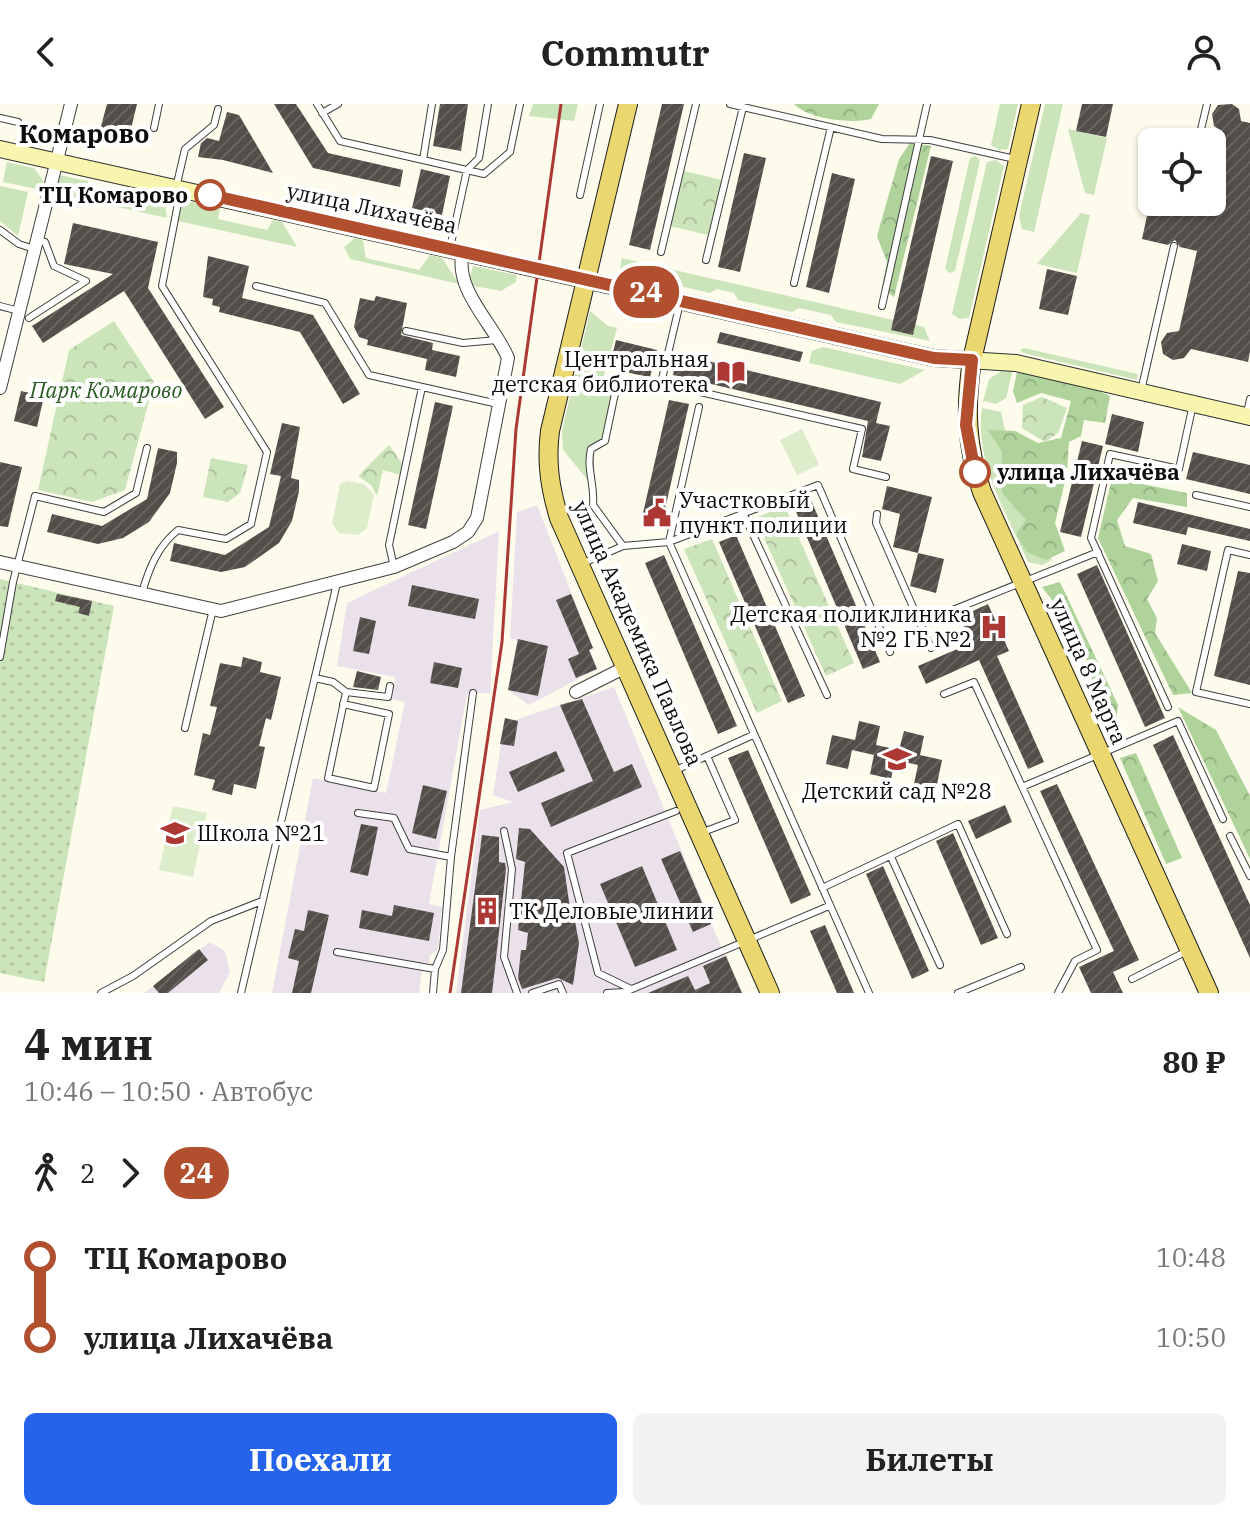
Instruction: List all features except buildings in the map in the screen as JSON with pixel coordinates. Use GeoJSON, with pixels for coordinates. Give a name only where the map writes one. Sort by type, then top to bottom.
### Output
{"type":"FeatureCollection","features":[{"type":"Feature","properties":{"kind":"main road","name":"улица Академика Павлова"},"geometry":{"type":"LineString","coordinates":[[628,104],[550,431],[547,457],[550,489],[559,518],[770,993]]}},
{"type":"Feature","properties":{"kind":"main road","name":"улица 8 Марта"},"geometry":{"type":"LineString","coordinates":[[1031,104],[972,360],[966,402],[969,449],[982,492],[1209,993]]}},
{"type":"Feature","properties":{"kind":"main road","name":"улица Лихачёва"},"geometry":{"type":"LineString","coordinates":[[0,149],[588,278],[934,358],[1016,363],[1248,417]]}},
{"type":"Feature","properties":{"kind":"street"},"geometry":{"type":"LineString","coordinates":[[0,388],[4,355],[24,315],[36,244],[71,104]]}},
{"type":"Feature","properties":{"kind":"street"},"geometry":{"type":"LineString","coordinates":[[0,562],[213,609],[235,609],[394,567],[468,532],[477,518],[508,358],[501,340],[467,289],[457,249]]}},
{"type":"Feature","properties":{"kind":"street"},"geometry":{"type":"LineString","coordinates":[[576,692],[626,667]]}},
{"type":"Feature","properties":{"kind":"lane"},"geometry":{"type":"LineString","coordinates":[[154,128],[159,104]]}},
{"type":"Feature","properties":{"kind":"lane"},"geometry":{"type":"LineString","coordinates":[[317,104],[340,141],[484,174],[510,152],[520,104]]}},
{"type":"Feature","properties":{"kind":"lane"},"geometry":{"type":"LineString","coordinates":[[322,113],[338,104]]}},
{"type":"Feature","properties":{"kind":"lane"},"geometry":{"type":"LineString","coordinates":[[423,160],[432,104]]}},
{"type":"Feature","properties":{"kind":"lane"},"geometry":{"type":"LineString","coordinates":[[457,249],[467,170],[479,158],[488,104]]}},
{"type":"Feature","properties":{"kind":"lane"},"geometry":{"type":"LineString","coordinates":[[580,195],[600,104]]}},
{"type":"Feature","properties":{"kind":"lane"},"geometry":{"type":"LineString","coordinates":[[661,252],[696,104]]}},
{"type":"Feature","properties":{"kind":"lane"},"geometry":{"type":"LineString","coordinates":[[730,104],[882,139],[921,139],[1018,160]]}},
{"type":"Feature","properties":{"kind":"lane"},"geometry":{"type":"LineString","coordinates":[[882,306],[927,104]]}},
{"type":"Feature","properties":{"kind":"lane"},"geometry":{"type":"LineString","coordinates":[[1201,128],[1207,104]]}},
{"type":"Feature","properties":{"kind":"lane"},"geometry":{"type":"LineString","coordinates":[[706,260],[743,107]]}},
{"type":"Feature","properties":{"kind":"lane"},"geometry":{"type":"LineString","coordinates":[[142,593],[148,571],[165,541],[178,530],[226,539],[251,524],[267,452],[162,286],[185,149],[214,125],[218,109]]}},
{"type":"Feature","properties":{"kind":"lane"},"geometry":{"type":"LineString","coordinates":[[0,118],[18,122]]}},
{"type":"Feature","properties":{"kind":"lane"},"geometry":{"type":"LineString","coordinates":[[794,283],[831,127]]}},
{"type":"Feature","properties":{"kind":"lane"},"geometry":{"type":"LineString","coordinates":[[0,230],[19,244],[45,242],[54,266],[86,281],[24,315],[0,306]]}},
{"type":"Feature","properties":{"kind":"lane"},"geometry":{"type":"LineString","coordinates":[[1140,392],[1174,246]]}},
{"type":"Feature","properties":{"kind":"lane"},"geometry":{"type":"LineString","coordinates":[[256,286],[325,303],[369,375],[501,405]]}},
{"type":"Feature","properties":{"kind":"lane"},"geometry":{"type":"LineString","coordinates":[[661,383],[680,299]]}},
{"type":"Feature","properties":{"kind":"lane"},"geometry":{"type":"LineString","coordinates":[[406,331],[463,343],[501,340]]}},
{"type":"Feature","properties":{"kind":"lane"},"geometry":{"type":"LineString","coordinates":[[623,546],[593,505],[595,488],[588,460],[591,449],[605,441],[617,384],[661,383],[862,429],[853,469],[886,477]]}},
{"type":"Feature","properties":{"kind":"lane"},"geometry":{"type":"LineString","coordinates":[[394,567],[389,545],[422,387]]}},
{"type":"Feature","properties":{"kind":"lane"},"geometry":{"type":"LineString","coordinates":[[1248,417],[1250,399]]}},
{"type":"Feature","properties":{"kind":"lane"},"geometry":{"type":"LineString","coordinates":[[1168,707],[1091,538],[1110,454],[1179,469],[1193,404]]}},
{"type":"Feature","properties":{"kind":"lane"},"geometry":{"type":"LineString","coordinates":[[699,407],[669,542],[869,993]]}},
{"type":"Feature","properties":{"kind":"lane"},"geometry":{"type":"LineString","coordinates":[[0,657],[35,496],[104,512],[136,493],[147,448]]}},
{"type":"Feature","properties":{"kind":"lane"},"geometry":{"type":"LineString","coordinates":[[581,564],[623,546],[669,542],[818,485],[890,652]]}},
{"type":"Feature","properties":{"kind":"lane"},"geometry":{"type":"LineString","coordinates":[[1196,495],[1250,507]]}},
{"type":"Feature","properties":{"kind":"lane"},"geometry":{"type":"LineString","coordinates":[[877,514],[876,523],[931,648]]}},
{"type":"Feature","properties":{"kind":"lane"},"geometry":{"type":"LineString","coordinates":[[744,515],[827,695]]}},
{"type":"Feature","properties":{"kind":"lane"},"geometry":{"type":"LineString","coordinates":[[1250,555],[1228,550],[1196,692],[1250,704]]}},
{"type":"Feature","properties":{"kind":"lane"},"geometry":{"type":"LineString","coordinates":[[920,623],[1098,552]]}},
{"type":"Feature","properties":{"kind":"lane"},"geometry":{"type":"LineString","coordinates":[[241,993],[337,583]]}},
{"type":"Feature","properties":{"kind":"lane"},"geometry":{"type":"LineString","coordinates":[[185,728],[213,609]]}},
{"type":"Feature","properties":{"kind":"lane"},"geometry":{"type":"LineString","coordinates":[[315,678],[333,682],[346,692],[388,697],[390,686]]}},
{"type":"Feature","properties":{"kind":"lane"},"geometry":{"type":"LineString","coordinates":[[944,694],[974,682],[1097,950],[1075,961],[1058,993]]}},
{"type":"Feature","properties":{"kind":"lane"},"geometry":{"type":"LineString","coordinates":[[343,704],[389,714],[374,788],[328,778],[343,704],[346,692]]}},
{"type":"Feature","properties":{"kind":"lane"},"geometry":{"type":"LineString","coordinates":[[433,993],[435,969],[443,950],[451,857],[473,693]]}},
{"type":"Feature","properties":{"kind":"lane"},"geometry":{"type":"LineString","coordinates":[[1022,787],[1178,721],[1223,819]]}},
{"type":"Feature","properties":{"kind":"lane"},"geometry":{"type":"LineString","coordinates":[[673,772],[753,735]]}},
{"type":"Feature","properties":{"kind":"lane"},"geometry":{"type":"LineString","coordinates":[[699,833],[735,820],[707,756]]}},
{"type":"Feature","properties":{"kind":"lane"},"geometry":{"type":"LineString","coordinates":[[631,989],[598,973],[567,853],[676,811]]}},
{"type":"Feature","properties":{"kind":"lane"},"geometry":{"type":"LineString","coordinates":[[358,813],[394,818],[409,849],[451,857]]}},
{"type":"Feature","properties":{"kind":"lane"},"geometry":{"type":"LineString","coordinates":[[822,888],[958,824],[1007,934]]}},
{"type":"Feature","properties":{"kind":"lane"},"geometry":{"type":"LineString","coordinates":[[504,831],[512,869],[504,957],[517,993]]}},
{"type":"Feature","properties":{"kind":"lane"},"geometry":{"type":"LineString","coordinates":[[1230,836],[1250,876]]}},
{"type":"Feature","properties":{"kind":"lane"},"geometry":{"type":"LineString","coordinates":[[891,857],[940,965]]}},
{"type":"Feature","properties":{"kind":"lane"},"geometry":{"type":"LineString","coordinates":[[101,993],[133,976],[211,921],[262,901]]}},
{"type":"Feature","properties":{"kind":"lane"},"geometry":{"type":"LineString","coordinates":[[607,993],[631,989],[829,906]]}},
{"type":"Feature","properties":{"kind":"lane"},"geometry":{"type":"LineString","coordinates":[[1132,979],[1190,950]]}},
{"type":"Feature","properties":{"kind":"lane"},"geometry":{"type":"LineString","coordinates":[[337,952],[435,969]]}},
{"type":"Feature","properties":{"kind":"lane"},"geometry":{"type":"LineString","coordinates":[[958,993],[1021,967]]}},
{"type":"Feature","properties":{"kind":"lane"},"geometry":{"type":"LineString","coordinates":[[532,993],[559,984],[563,993]]}},
{"type":"Feature","properties":{"kind":"shaded area"},"geometry":{"type":"Polygon","coordinates":[[[537,505],[593,648],[590,650],[597,669],[529,705],[508,690],[517,640],[510,638],[517,512],[537,505]]]}},
{"type":"Feature","properties":{"kind":"shaded area"},"geometry":{"type":"Polygon","coordinates":[[[499,531],[490,693],[467,694],[429,904],[442,907],[438,950],[430,955],[429,963],[423,962],[419,993],[272,993],[313,778],[386,793],[405,702],[392,699],[395,677],[337,666],[347,603],[499,531]]]}},
{"type":"Feature","properties":{"kind":"shaded area"},"geometry":{"type":"Polygon","coordinates":[[[614,687],[727,961],[704,970],[714,993],[456,993],[480,810],[513,802],[493,795],[505,719],[515,720],[614,687]]]}},
{"type":"Feature","properties":{"kind":"shaded area"},"geometry":{"type":"Polygon","coordinates":[[[210,942],[225,951],[230,972],[219,993],[144,993],[210,942]]]}},
{"type":"Feature","properties":{"kind":"green space"},"geometry":{"type":"Polygon","coordinates":[[[533,104],[578,104],[574,121],[529,116],[533,104]]]}},
{"type":"Feature","properties":{"kind":"green space"},"geometry":{"type":"Polygon","coordinates":[[[794,104],[879,104],[871,119],[852,121],[819,117],[794,104]]]}},
{"type":"Feature","properties":{"kind":"green space"},"geometry":{"type":"Polygon","coordinates":[[[1000,104],[1018,104],[1008,149],[999,150],[991,145],[1000,104]]]}},
{"type":"Feature","properties":{"kind":"green space"},"geometry":{"type":"Polygon","coordinates":[[[1045,104],[1063,104],[1034,232],[1022,229],[1019,216],[1045,104]]]}},
{"type":"Feature","properties":{"kind":"green space"},"geometry":{"type":"Polygon","coordinates":[[[1068,129],[1107,138],[1094,195],[1085,193],[1068,129]]]}},
{"type":"Feature","properties":{"kind":"green space"},"geometry":{"type":"Polygon","coordinates":[[[910,143],[931,146],[894,297],[882,287],[887,262],[877,236],[899,159],[910,143]]]}},
{"type":"Feature","properties":{"kind":"green space"},"geometry":{"type":"Polygon","coordinates":[[[976,156],[980,161],[955,271],[949,273],[945,269],[970,158],[976,156]]]}},
{"type":"Feature","properties":{"kind":"green space"},"geometry":{"type":"Polygon","coordinates":[[[996,160],[1004,166],[969,318],[960,319],[952,314],[987,162],[996,160]]]}},
{"type":"Feature","properties":{"kind":"green space"},"geometry":{"type":"Polygon","coordinates":[[[7,162],[34,168],[43,180],[42,190],[3,182],[7,162]]]}},
{"type":"Feature","properties":{"kind":"green space"},"geometry":{"type":"Polygon","coordinates":[[[684,171],[722,180],[708,235],[670,226],[684,171]]]}},
{"type":"Feature","properties":{"kind":"green space"},"geometry":{"type":"Polygon","coordinates":[[[59,175],[88,181],[87,189],[145,202],[151,195],[164,198],[167,218],[55,193],[59,175]]]}},
{"type":"Feature","properties":{"kind":"green space"},"geometry":{"type":"Polygon","coordinates":[[[0,186],[28,192],[18,236],[0,221],[0,186]]]}},
{"type":"Feature","properties":{"kind":"green space"},"geometry":{"type":"Polygon","coordinates":[[[183,200],[220,208],[218,219],[267,230],[273,220],[282,222],[297,247],[178,221],[183,200]]]}},
{"type":"Feature","properties":{"kind":"green space"},"geometry":{"type":"Polygon","coordinates":[[[1081,213],[1090,215],[1077,273],[1037,264],[1081,213]]]}},
{"type":"Feature","properties":{"kind":"green space"},"geometry":{"type":"Polygon","coordinates":[[[355,238],[363,240],[366,258],[419,270],[430,255],[442,258],[459,284],[350,259],[344,247],[355,238]]]}},
{"type":"Feature","properties":{"kind":"green space"},"geometry":{"type":"Polygon","coordinates":[[[622,258],[924,327],[930,341],[836,322],[831,315],[799,308],[792,312],[738,300],[734,293],[717,289],[710,293],[628,274],[620,269],[622,258]]]}},
{"type":"Feature","properties":{"kind":"green space"},"geometry":{"type":"Polygon","coordinates":[[[473,266],[517,275],[516,282],[501,291],[474,286],[470,277],[473,266]]]}},
{"type":"Feature","properties":{"kind":"green space"},"geometry":{"type":"Polygon","coordinates":[[[590,311],[608,326],[617,328],[601,386],[612,395],[603,438],[586,457],[591,484],[563,450],[562,431],[590,311]]]}},
{"type":"Feature","properties":{"kind":"green space","name":"Парк Комарово"},"geometry":{"type":"Polygon","coordinates":[[[114,321],[154,382],[125,490],[92,502],[38,490],[69,350],[114,321]]]}},
{"type":"Feature","properties":{"kind":"green space"},"geometry":{"type":"Polygon","coordinates":[[[823,347],[925,370],[900,384],[809,363],[812,351],[823,347]]]}},
{"type":"Feature","properties":{"kind":"green space"},"geometry":{"type":"Polygon","coordinates":[[[1024,348],[1138,374],[1137,380],[1023,353],[1020,350],[1024,348]]]}},
{"type":"Feature","properties":{"kind":"green space"},"geometry":{"type":"Polygon","coordinates":[[[1006,368],[1013,369],[1006,398],[996,404],[983,401],[989,379],[1006,368]]]}},
{"type":"Feature","properties":{"kind":"green space"},"geometry":{"type":"Polygon","coordinates":[[[1017,372],[1092,388],[1110,396],[1105,423],[1084,420],[1081,436],[1069,442],[1067,473],[1055,523],[1065,551],[1046,560],[1027,552],[1016,534],[1026,520],[1002,493],[1002,452],[988,430],[1015,431],[1038,443],[1061,438],[1071,401],[1041,393],[1017,403],[1013,391],[1017,372]]]}},
{"type":"Feature","properties":{"kind":"green space"},"geometry":{"type":"Polygon","coordinates":[[[1042,397],[1067,408],[1058,433],[1045,442],[1022,428],[1023,405],[1042,397]]]}},
{"type":"Feature","properties":{"kind":"green space"},"geometry":{"type":"Polygon","coordinates":[[[982,408],[1001,412],[1015,475],[1052,560],[1042,565],[1028,562],[994,487],[983,448],[982,408]]]}},
{"type":"Feature","properties":{"kind":"green space"},"geometry":{"type":"Polygon","coordinates":[[[802,429],[819,465],[797,475],[780,440],[802,429]]]}},
{"type":"Feature","properties":{"kind":"green space"},"geometry":{"type":"Polygon","coordinates":[[[389,445],[403,465],[400,475],[383,470],[377,496],[371,485],[358,476],[389,445]]]}},
{"type":"Feature","properties":{"kind":"green space"},"geometry":{"type":"Polygon","coordinates":[[[211,458],[248,465],[240,493],[228,502],[203,497],[211,458]]]}},
{"type":"Feature","properties":{"kind":"green space"},"geometry":{"type":"Polygon","coordinates":[[[1112,478],[1187,493],[1187,507],[1133,498],[1117,520],[1125,546],[1151,554],[1158,581],[1147,599],[1157,618],[1155,633],[1192,693],[1173,695],[1098,538],[1112,478]]]}},
{"type":"Feature","properties":{"kind":"green space"},"geometry":{"type":"Polygon","coordinates":[[[348,481],[364,484],[374,495],[367,528],[358,535],[339,533],[332,524],[340,484],[348,481]]]}},
{"type":"Feature","properties":{"kind":"green space"},"geometry":{"type":"Polygon","coordinates":[[[785,506],[854,663],[826,676],[755,518],[785,506]]]}},
{"type":"Feature","properties":{"kind":"green space"},"geometry":{"type":"Polygon","coordinates":[[[712,539],[782,701],[757,713],[684,549],[712,539]]]}},
{"type":"Feature","properties":{"kind":"green space"},"geometry":{"type":"Polygon","coordinates":[[[0,579],[114,606],[44,982],[0,973],[0,579]]]}},
{"type":"Feature","properties":{"kind":"green space"},"geometry":{"type":"Polygon","coordinates":[[[1060,582],[1118,705],[1116,724],[1102,713],[1105,696],[1092,683],[1090,662],[1075,654],[1070,634],[1058,623],[1058,608],[1042,587],[1060,582]]]}},
{"type":"Feature","properties":{"kind":"green space"},"geometry":{"type":"Polygon","coordinates":[[[1178,707],[1216,730],[1250,796],[1250,859],[1178,707]]]}},
{"type":"Feature","properties":{"kind":"green space"},"geometry":{"type":"Polygon","coordinates":[[[1136,753],[1182,858],[1166,864],[1120,758],[1136,753]]]}},
{"type":"Feature","properties":{"kind":"green space"},"geometry":{"type":"Polygon","coordinates":[[[173,806],[207,813],[193,877],[159,870],[173,806]]]}},
{"type":"Feature","properties":{"kind":"railway"},"geometry":{"type":"LineString","coordinates":[[450,993],[502,642],[516,429],[561,104]]}},
{"type":"Feature","properties":{"kind":"bus line","name":"24"},"geometry":{"type":"LineString","coordinates":[[210,195],[934,358],[972,360],[966,425],[975,472]]}},
{"type":"Feature","properties":{"kind":"place","name":"ТЦ Комарово"},"geometry":{"type":"Point","coordinates":[210,195]}},
{"type":"Feature","properties":{"kind":"place","name":"Центральная детская библиотека"},"geometry":{"type":"Point","coordinates":[731,372]}},
{"type":"Feature","properties":{"kind":"place","name":"улица Лихачёва"},"geometry":{"type":"Point","coordinates":[975,472]}},
{"type":"Feature","properties":{"kind":"place","name":"Участковый пункт полиции"},"geometry":{"type":"Point","coordinates":[657,513]}},
{"type":"Feature","properties":{"kind":"place","name":"Детская поликлиника №2 ГБ №2"},"geometry":{"type":"Point","coordinates":[994,627]}},
{"type":"Feature","properties":{"kind":"place","name":"Детский сад №28"},"geometry":{"type":"Point","coordinates":[897,759]}},
{"type":"Feature","properties":{"kind":"place","name":"Школа №21"},"geometry":{"type":"Point","coordinates":[175,833]}},
{"type":"Feature","properties":{"kind":"place","name":"ТК Деловые линии"},"geometry":{"type":"Point","coordinates":[487,911]}},
{"type":"Feature","properties":{"kind":"district","name":"Комарово"},"geometry":{"type":"Point","coordinates":[84,134]}}]}
